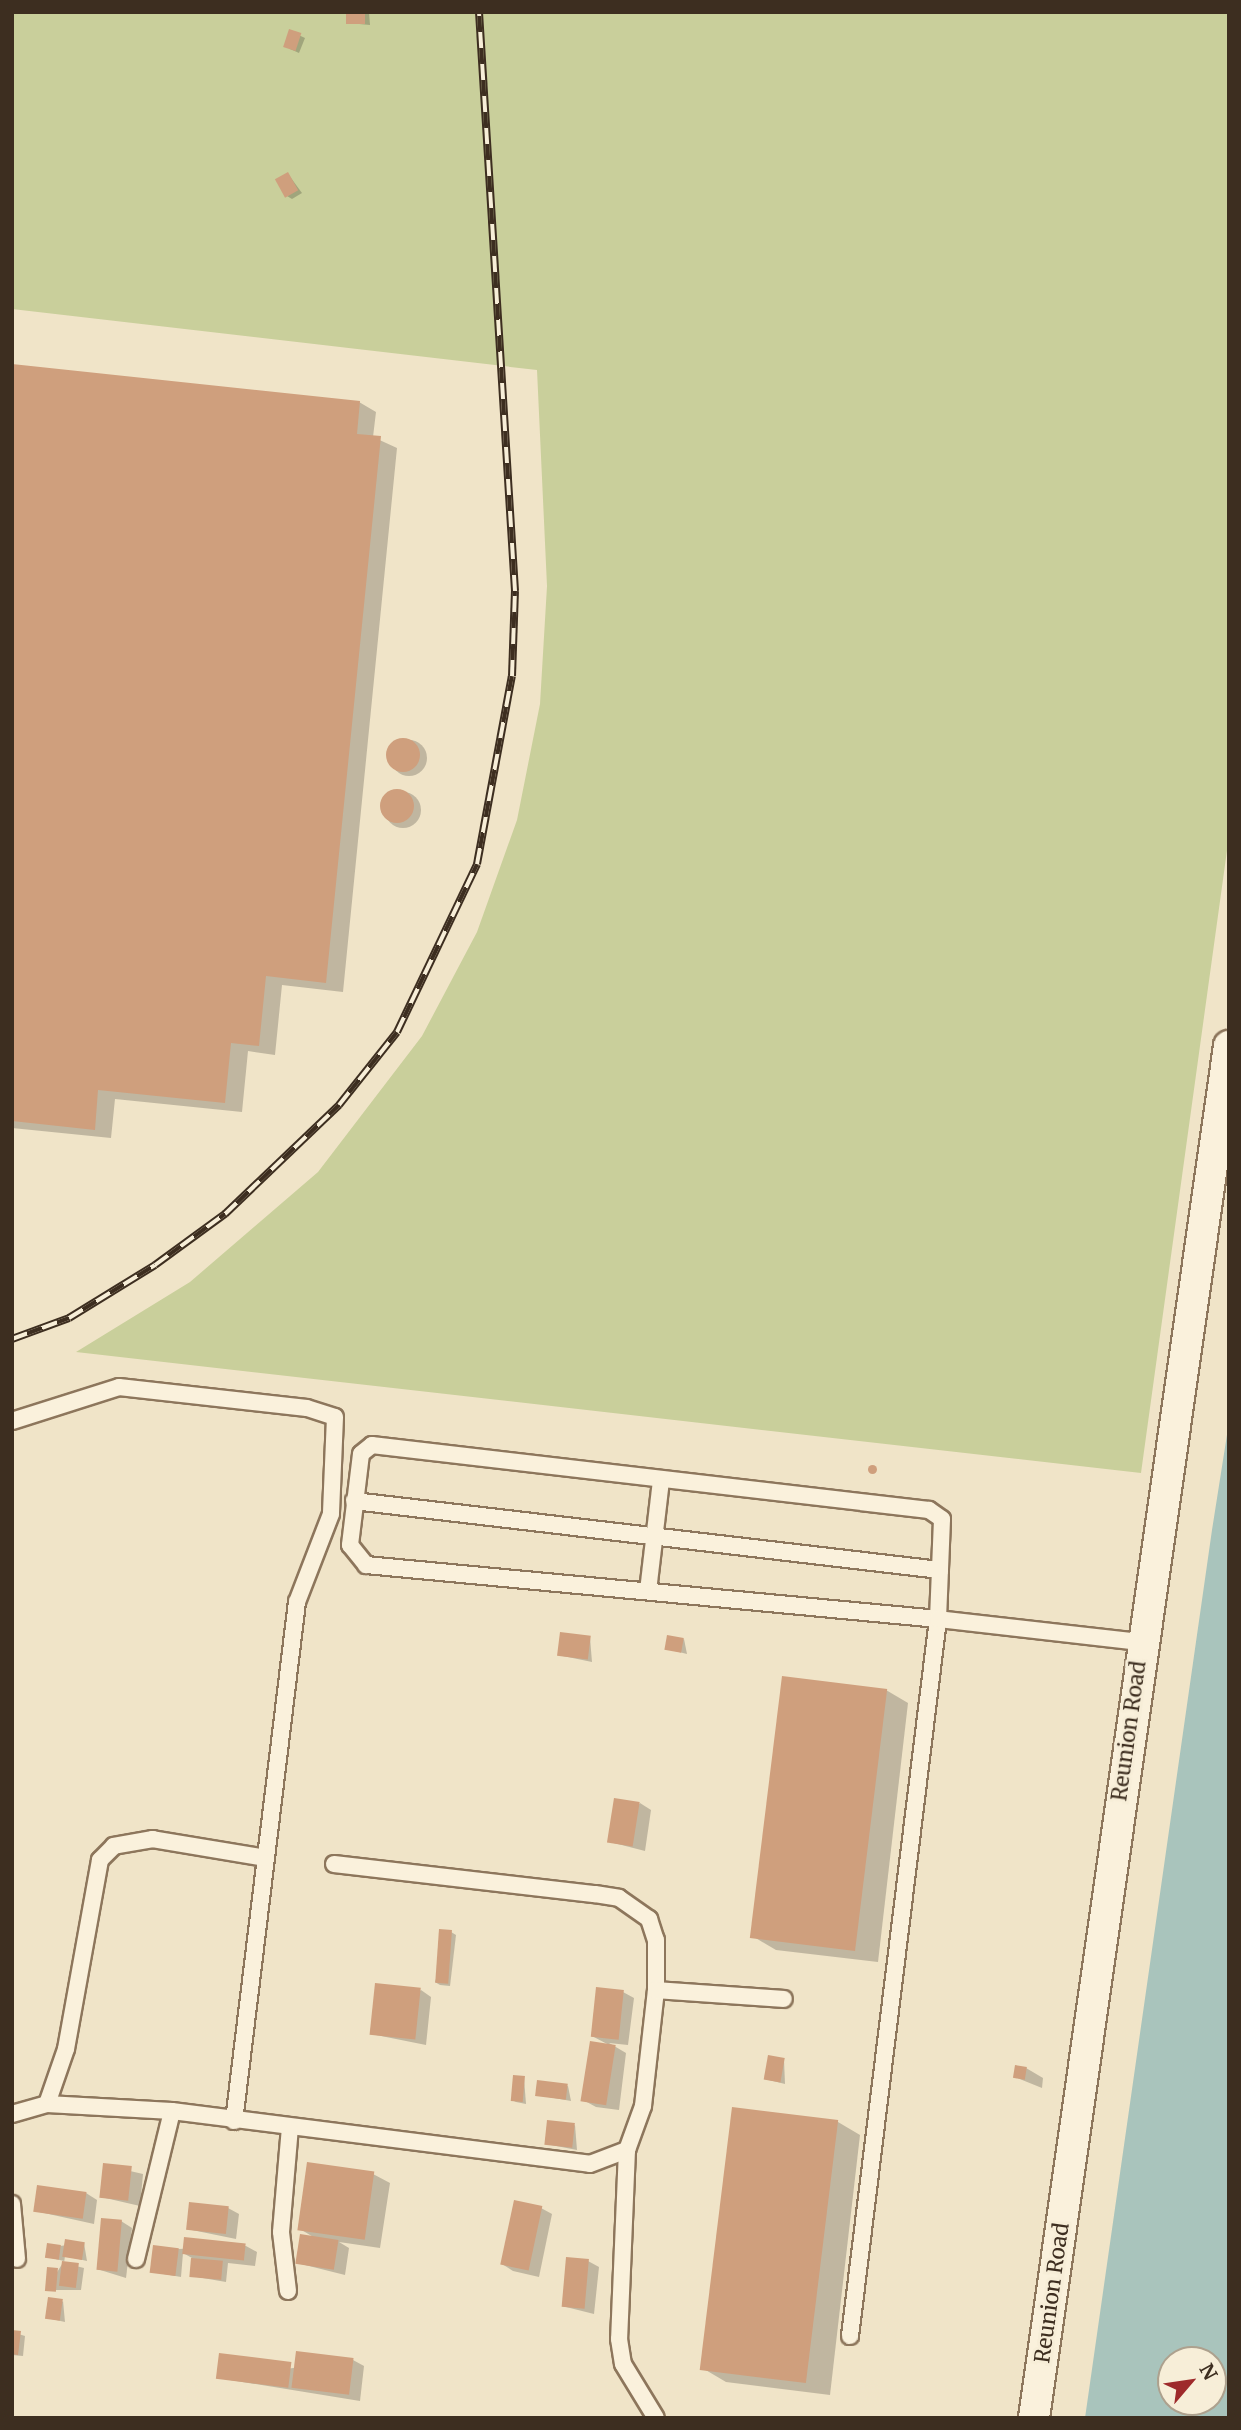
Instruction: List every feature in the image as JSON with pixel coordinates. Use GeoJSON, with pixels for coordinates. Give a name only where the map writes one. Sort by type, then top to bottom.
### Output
{"type":"FeatureCollection","features":[{"type":"Feature","properties":{"kind":"street","name":"Reunion Road"},"geometry":{"type":"LineString","coordinates":[[1034,2418],[1141,1642],[1229,1045]]}},
{"type":"Feature","properties":{"kind":"lane"},"geometry":{"type":"LineString","coordinates":[[12,1421],[119,1387],[307,1408],[335,1418],[331,1514],[300,1588],[234,2121]]}},
{"type":"Feature","properties":{"kind":"lane"},"geometry":{"type":"LineString","coordinates":[[850,2336],[937,1619],[942,1519],[929,1510],[372,1446],[361,1454],[349,1545],[366,1564],[937,1619],[1141,1642]]}},
{"type":"Feature","properties":{"kind":"lane"},"geometry":{"type":"LineString","coordinates":[[648,1591],[661,1480]]}},
{"type":"Feature","properties":{"kind":"lane"},"geometry":{"type":"LineString","coordinates":[[354,1501],[940,1570]]}},
{"type":"Feature","properties":{"kind":"lane"},"geometry":{"type":"LineString","coordinates":[[47,2104],[66,2049],[100,1860],[114,1846],[153,1839],[266,1858]]}},
{"type":"Feature","properties":{"kind":"lane"},"geometry":{"type":"LineString","coordinates":[[334,1864],[619,1898],[649,1919],[656,1940],[656,1990],[643,2106],[627,2150],[619,2339],[624,2364],[656,2418]]}},
{"type":"Feature","properties":{"kind":"lane"},"geometry":{"type":"LineString","coordinates":[[656,1990],[784,1999]]}},
{"type":"Feature","properties":{"kind":"lane"},"geometry":{"type":"LineString","coordinates":[[12,2114],[47,2104],[172,2111],[234,2121],[590,2164],[627,2150]]}},
{"type":"Feature","properties":{"kind":"lane"},"geometry":{"type":"LineString","coordinates":[[136,2259],[172,2111]]}},
{"type":"Feature","properties":{"kind":"lane"},"geometry":{"type":"LineString","coordinates":[[288,2291],[281,2232],[290,2128]]}},
{"type":"Feature","properties":{"kind":"lane"},"geometry":{"type":"LineString","coordinates":[[12,2204],[17,2259]]}},
{"type":"Feature","properties":{"kind":"green space"},"geometry":{"type":"Polygon","coordinates":[[[12,12],[1229,12],[1229,836],[1141,1473],[76,1352],[190,1282],[318,1172],[422,1036],[477,932],[517,820],[540,704],[547,586],[537,370],[12,309],[12,12]]]}},
{"type":"Feature","properties":{"kind":"water"},"geometry":{"type":"Polygon","coordinates":[[[1229,1422],[1229,2418],[1085,2418],[1212,1530],[1229,1422]]]}},
{"type":"Feature","properties":{"kind":"building"},"geometry":{"type":"Polygon","coordinates":[[[346,12],[365,12],[365,24],[346,24],[346,12]]]}},
{"type":"Feature","properties":{"kind":"building"},"geometry":{"type":"Polygon","coordinates":[[[289,29],[301,33],[295,51],[283,47],[289,29]]]}},
{"type":"Feature","properties":{"kind":"building"},"geometry":{"type":"Polygon","coordinates":[[[288,172],[298,190],[285,198],[275,179],[288,172]]]}},
{"type":"Feature","properties":{"kind":"building"},"geometry":{"type":"Polygon","coordinates":[[[12,364],[360,401],[357,434],[381,436],[326,983],[266,976],[259,1046],[231,1043],[225,1103],[98,1090],[95,1130],[12,1121],[12,364]]]}},
{"type":"Feature","properties":{"kind":"building"},"geometry":{"type":"Polygon","coordinates":[[[403,738],[415,743],[420,755],[415,767],[403,772],[391,767],[386,755],[391,743],[403,738]]]}},
{"type":"Feature","properties":{"kind":"building"},"geometry":{"type":"Polygon","coordinates":[[[397,789],[409,794],[414,806],[409,818],[397,823],[385,818],[380,806],[385,794],[397,789]]]}},
{"type":"Feature","properties":{"kind":"building"},"geometry":{"type":"Polygon","coordinates":[[[872,1464],[877,1469],[872,1474],[867,1469],[872,1464]]]}},
{"type":"Feature","properties":{"kind":"building"},"geometry":{"type":"Polygon","coordinates":[[[560,1632],[591,1636],[588,1660],[557,1656],[560,1632]]]}},
{"type":"Feature","properties":{"kind":"building"},"geometry":{"type":"Polygon","coordinates":[[[667,1635],[684,1638],[681,1653],[664,1650],[667,1635]]]}},
{"type":"Feature","properties":{"kind":"building"},"geometry":{"type":"Polygon","coordinates":[[[782,1676],[887,1689],[855,1951],[750,1938],[782,1676]]]}},
{"type":"Feature","properties":{"kind":"building"},"geometry":{"type":"Polygon","coordinates":[[[614,1798],[640,1802],[633,1847],[607,1842],[614,1798]]]}},
{"type":"Feature","properties":{"kind":"building"},"geometry":{"type":"Polygon","coordinates":[[[439,1929],[452,1930],[448,1984],[435,1983],[439,1929]]]}},
{"type":"Feature","properties":{"kind":"building"},"geometry":{"type":"Polygon","coordinates":[[[375,1983],[421,1988],[415,2040],[370,2035],[375,1983]]]}},
{"type":"Feature","properties":{"kind":"building"},"geometry":{"type":"Polygon","coordinates":[[[596,1987],[624,1990],[619,2040],[591,2037],[596,1987]]]}},
{"type":"Feature","properties":{"kind":"building"},"geometry":{"type":"Polygon","coordinates":[[[590,2041],[616,2045],[606,2105],[580,2101],[590,2041]]]}},
{"type":"Feature","properties":{"kind":"building"},"geometry":{"type":"Polygon","coordinates":[[[768,2055],[785,2058],[780,2083],[764,2080],[768,2055]]]}},
{"type":"Feature","properties":{"kind":"building"},"geometry":{"type":"Polygon","coordinates":[[[1015,2065],[1027,2067],[1025,2080],[1013,2078],[1015,2065]]]}},
{"type":"Feature","properties":{"kind":"building"},"geometry":{"type":"Polygon","coordinates":[[[513,2075],[525,2076],[523,2102],[511,2101],[513,2075]]]}},
{"type":"Feature","properties":{"kind":"building"},"geometry":{"type":"Polygon","coordinates":[[[537,2080],[568,2084],[566,2100],[535,2096],[537,2080]]]}},
{"type":"Feature","properties":{"kind":"building"},"geometry":{"type":"Polygon","coordinates":[[[732,2107],[838,2120],[806,2383],[700,2370],[732,2107]]]}},
{"type":"Feature","properties":{"kind":"building"},"geometry":{"type":"Polygon","coordinates":[[[547,2120],[575,2123],[572,2148],[544,2145],[547,2120]]]}},
{"type":"Feature","properties":{"kind":"building"},"geometry":{"type":"Polygon","coordinates":[[[307,2162],[374,2171],[365,2240],[297,2230],[307,2162]]]}},
{"type":"Feature","properties":{"kind":"building"},"geometry":{"type":"Polygon","coordinates":[[[103,2163],[132,2166],[128,2201],[99,2198],[103,2163]]]}},
{"type":"Feature","properties":{"kind":"building"},"geometry":{"type":"Polygon","coordinates":[[[37,2185],[87,2192],[83,2219],[33,2212],[37,2185]]]}},
{"type":"Feature","properties":{"kind":"building"},"geometry":{"type":"Polygon","coordinates":[[[514,2200],[542,2206],[529,2271],[500,2265],[514,2200]]]}},
{"type":"Feature","properties":{"kind":"building"},"geometry":{"type":"Polygon","coordinates":[[[189,2202],[229,2206],[226,2234],[186,2230],[189,2202]]]}},
{"type":"Feature","properties":{"kind":"building"},"geometry":{"type":"Polygon","coordinates":[[[101,2218],[122,2220],[117,2272],[96,2270],[101,2218]]]}},
{"type":"Feature","properties":{"kind":"building"},"geometry":{"type":"Polygon","coordinates":[[[300,2234],[339,2240],[334,2270],[295,2264],[300,2234]]]}},
{"type":"Feature","properties":{"kind":"building"},"geometry":{"type":"Polygon","coordinates":[[[184,2237],[246,2243],[244,2260],[182,2254],[184,2237]]]}},
{"type":"Feature","properties":{"kind":"building"},"geometry":{"type":"Polygon","coordinates":[[[65,2239],[85,2242],[82,2260],[62,2257],[65,2239]]]}},
{"type":"Feature","properties":{"kind":"building"},"geometry":{"type":"Polygon","coordinates":[[[47,2243],[61,2245],[59,2260],[45,2258],[47,2243]]]}},
{"type":"Feature","properties":{"kind":"building"},"geometry":{"type":"Polygon","coordinates":[[[153,2245],[179,2248],[175,2276],[150,2273],[153,2245]]]}},
{"type":"Feature","properties":{"kind":"building"},"geometry":{"type":"Polygon","coordinates":[[[566,2257],[589,2259],[585,2309],[562,2307],[566,2257]]]}},
{"type":"Feature","properties":{"kind":"building"},"geometry":{"type":"Polygon","coordinates":[[[191,2258],[223,2261],[221,2280],[189,2277],[191,2258]]]}},
{"type":"Feature","properties":{"kind":"building"},"geometry":{"type":"Polygon","coordinates":[[[62,2261],[79,2263],[76,2288],[59,2286],[62,2261]]]}},
{"type":"Feature","properties":{"kind":"building"},"geometry":{"type":"Polygon","coordinates":[[[47,2267],[58,2268],[56,2292],[45,2291],[47,2267]]]}},
{"type":"Feature","properties":{"kind":"building"},"geometry":{"type":"Polygon","coordinates":[[[48,2297],[63,2299],[60,2321],[45,2319],[48,2297]]]}},
{"type":"Feature","properties":{"kind":"building"},"geometry":{"type":"Polygon","coordinates":[[[12,2330],[21,2331],[18,2355],[12,2354],[12,2330]]]}},
{"type":"Feature","properties":{"kind":"building"},"geometry":{"type":"Polygon","coordinates":[[[296,2351],[354,2358],[349,2395],[291,2388],[296,2351]]]}},
{"type":"Feature","properties":{"kind":"building"},"geometry":{"type":"Polygon","coordinates":[[[219,2353],[291,2362],[288,2388],[216,2379],[219,2353]]]}},
{"type":"Feature","properties":{"kind":"railway"},"geometry":{"type":"LineString","coordinates":[[12,1339],[69,1318],[155,1265],[225,1214],[339,1105],[397,1032],[477,864],[512,676],[515,591],[479,12]]}}]}
